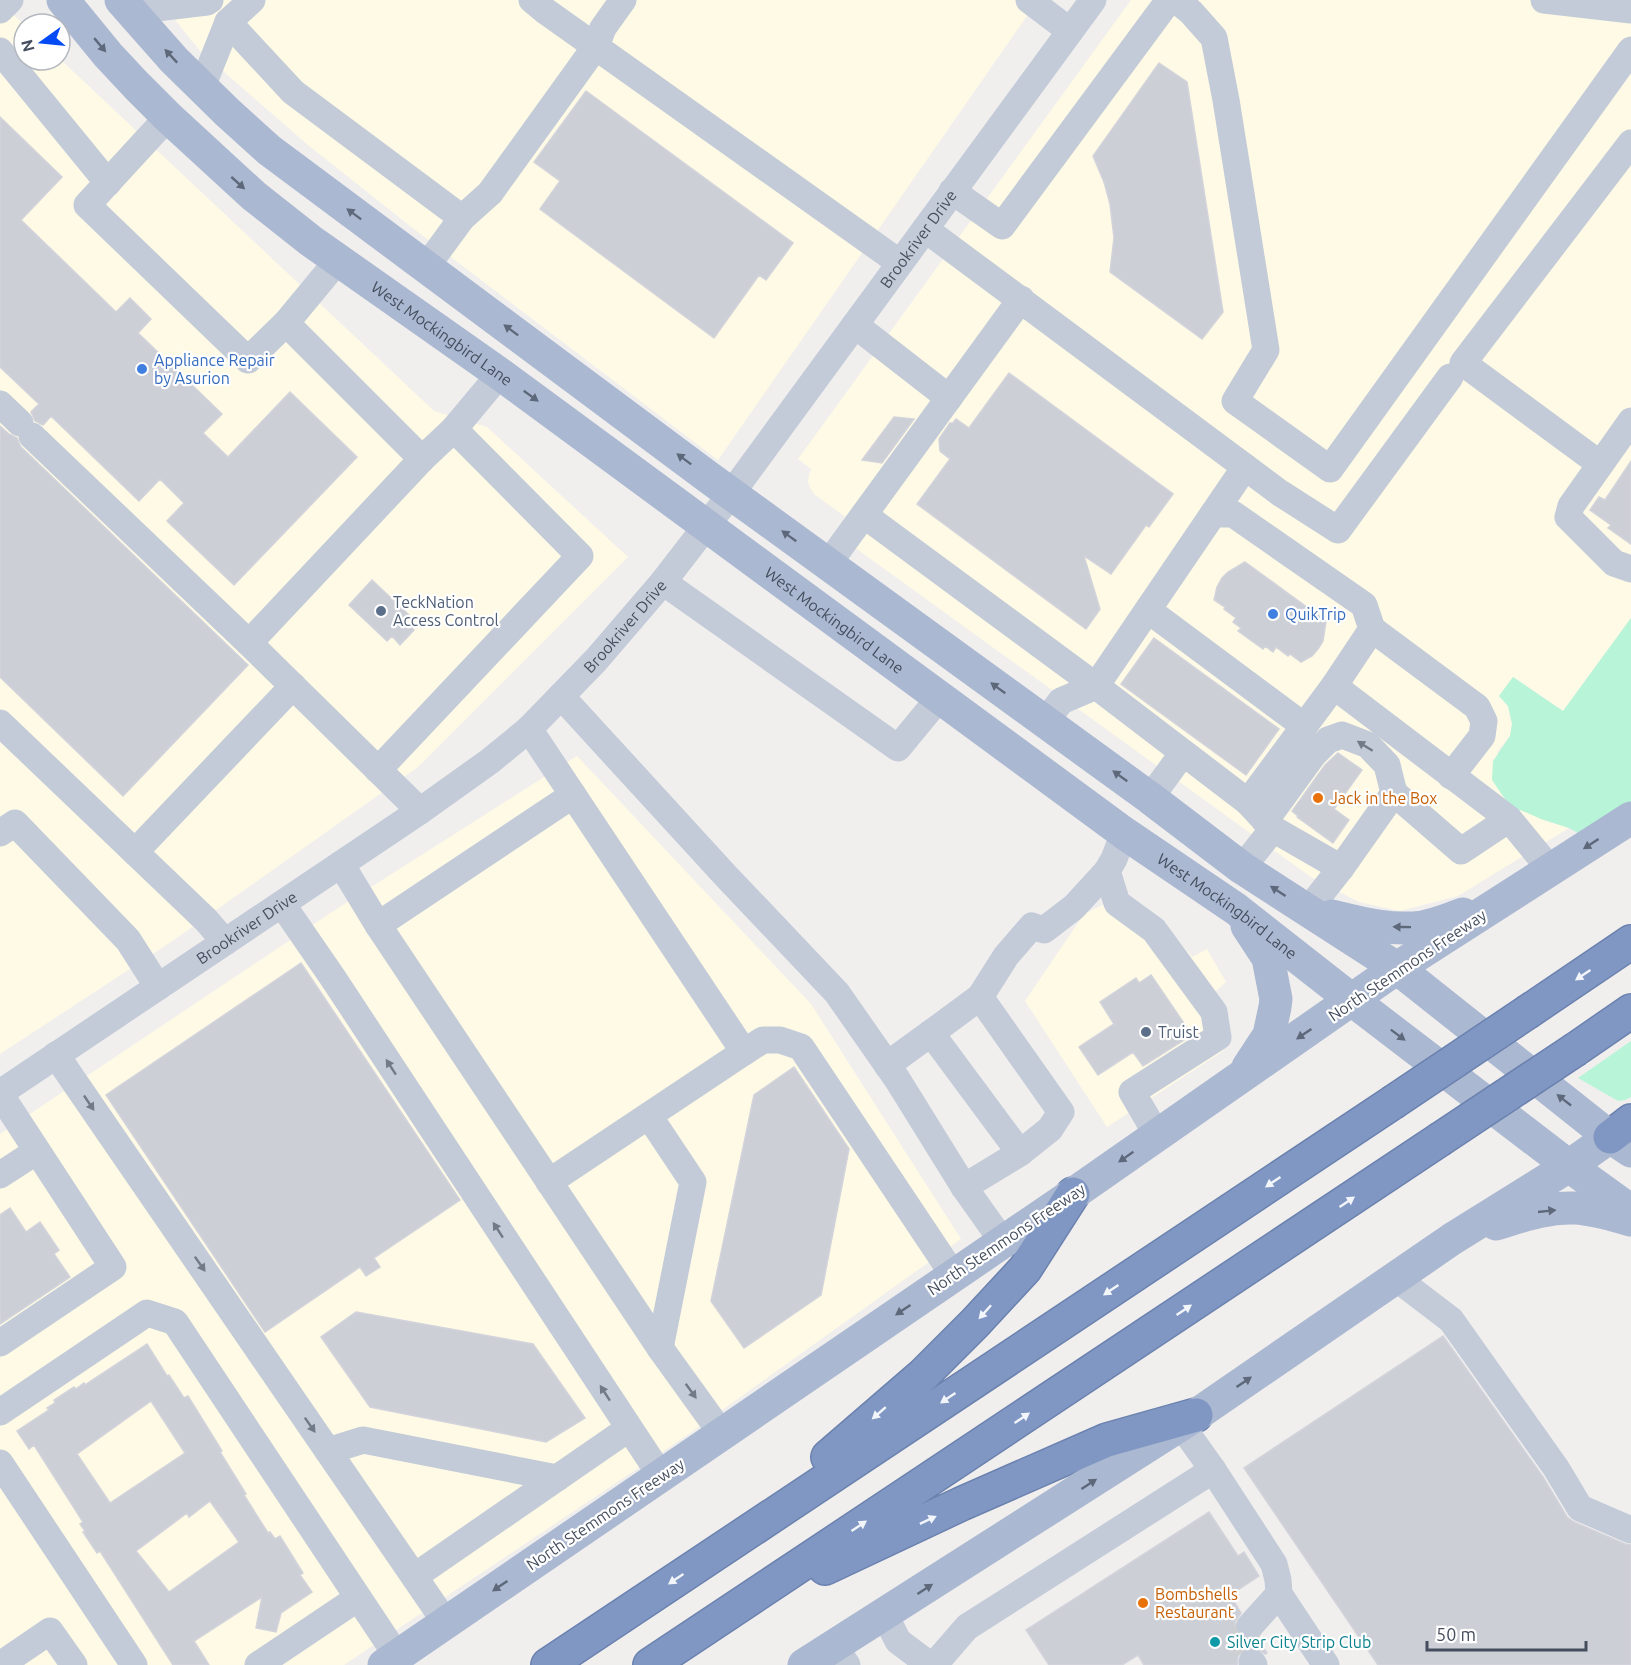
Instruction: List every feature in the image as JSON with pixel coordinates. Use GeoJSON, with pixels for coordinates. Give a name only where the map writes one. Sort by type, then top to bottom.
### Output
{"type":"FeatureCollection","features":[{"type":"Feature","properties":{"kind":"highway"},"geometry":{"type":"LineString","coordinates":[[548,1665],[1631,942]]}},
{"type":"Feature","properties":{"kind":"highway"},"geometry":{"type":"LineString","coordinates":[[650,1665],[1631,1011]]}},
{"type":"Feature","properties":{"kind":"highway"},"geometry":{"type":"LineString","coordinates":[[725,1546],[923,1375],[975,1323],[1025,1269],[1072,1194]]}},
{"type":"Feature","properties":{"kind":"highway"},"geometry":{"type":"LineString","coordinates":[[723,1616],[962,1504],[1107,1440],[1188,1420]]}},
{"type":"Feature","properties":{"kind":"main road","name":"West Mockingbird Lane"},"geometry":{"type":"LineString","coordinates":[[63,0],[108,55],[168,117],[254,196],[311,241],[501,374],[1125,833],[1236,909],[1569,1166],[1631,1211]]}},
{"type":"Feature","properties":{"kind":"main road"},"geometry":{"type":"LineString","coordinates":[[126,6],[174,60],[269,150],[731,494],[1150,798],[1242,868],[1397,968],[1624,1136],[1569,1166],[1452,1239],[1188,1420],[885,1615],[841,1655],[804,1665]]}},
{"type":"Feature","properties":{"kind":"main road"},"geometry":{"type":"LineString","coordinates":[[1125,833],[1150,798]]}},
{"type":"Feature","properties":{"kind":"main road","name":"North Stemmons Freeway"},"geometry":{"type":"LineString","coordinates":[[391,1661],[954,1276],[1397,968],[1631,818]]}},
{"type":"Feature","properties":{"kind":"main road"},"geometry":{"type":"LineString","coordinates":[[1311,912],[1378,927],[1423,927],[1460,916],[1517,892]]}},
{"type":"Feature","properties":{"kind":"main road"},"geometry":{"type":"LineString","coordinates":[[1236,909],[1268,958],[1276,999],[1269,1035],[1244,1075]]}},
{"type":"Feature","properties":{"kind":"main road"},"geometry":{"type":"LineString","coordinates":[[1452,1239],[1534,1212],[1553,1209],[1575,1208],[1631,1220]]}},
{"type":"Feature","properties":{"kind":"street"},"geometry":{"type":"LineString","coordinates":[[0,10],[10,0]]}},
{"type":"Feature","properties":{"kind":"street"},"geometry":{"type":"LineString","coordinates":[[126,6],[210,0]]}},
{"type":"Feature","properties":{"kind":"street"},"geometry":{"type":"LineString","coordinates":[[202,87],[228,22],[252,0]]}},
{"type":"Feature","properties":{"kind":"street"},"geometry":{"type":"LineString","coordinates":[[532,0],[900,263]]}},
{"type":"Feature","properties":{"kind":"street"},"geometry":{"type":"LineString","coordinates":[[426,267],[462,218],[490,193],[596,46],[603,28],[623,0]]}},
{"type":"Feature","properties":{"kind":"street"},"geometry":{"type":"LineString","coordinates":[[1029,0],[1070,31]]}},
{"type":"Feature","properties":{"kind":"street","name":"Brookriver Drive"},"geometry":{"type":"LineString","coordinates":[[0,1094],[420,811],[471,775],[529,729],[596,660],[663,582],[731,494],[1093,0]]}},
{"type":"Feature","properties":{"kind":"street"},"geometry":{"type":"LineString","coordinates":[[952,191],[1002,226],[1169,0]]}},
{"type":"Feature","properties":{"kind":"street"},"geometry":{"type":"LineString","coordinates":[[1176,0],[1191,12],[1214,38],[1266,350],[1235,401],[1330,469],[1631,50]]}},
{"type":"Feature","properties":{"kind":"street"},"geometry":{"type":"LineString","coordinates":[[1544,0],[1631,10]]}},
{"type":"Feature","properties":{"kind":"street"},"geometry":{"type":"LineString","coordinates":[[228,22],[293,92],[462,218]]}},
{"type":"Feature","properties":{"kind":"street"},"geometry":{"type":"LineString","coordinates":[[0,51],[108,183]]}},
{"type":"Feature","properties":{"kind":"street"},"geometry":{"type":"LineString","coordinates":[[168,117],[87,205],[248,360],[286,322],[339,259]]}},
{"type":"Feature","properties":{"kind":"street"},"geometry":{"type":"LineString","coordinates":[[1600,464],[1463,363],[1631,143]]}},
{"type":"Feature","properties":{"kind":"street"},"geometry":{"type":"LineString","coordinates":[[925,229],[1280,493],[1338,530],[1450,377]]}},
{"type":"Feature","properties":{"kind":"street"},"geometry":{"type":"LineString","coordinates":[[828,564],[1021,299]]}},
{"type":"Feature","properties":{"kind":"street"},"geometry":{"type":"LineString","coordinates":[[286,322],[422,459]]}},
{"type":"Feature","properties":{"kind":"street"},"geometry":{"type":"LineString","coordinates":[[855,325],[949,398]]}},
{"type":"Feature","properties":{"kind":"street"},"geometry":{"type":"LineString","coordinates":[[249,644],[422,459],[454,429],[501,374]]}},
{"type":"Feature","properties":{"kind":"street"},"geometry":{"type":"LineString","coordinates":[[0,404],[420,811]]}},
{"type":"Feature","properties":{"kind":"street"},"geometry":{"type":"LineString","coordinates":[[1631,421],[1571,506],[1568,517],[1614,562],[1631,569]]}},
{"type":"Feature","properties":{"kind":"street"},"geometry":{"type":"LineString","coordinates":[[378,771],[580,556],[454,429]]}},
{"type":"Feature","properties":{"kind":"street"},"geometry":{"type":"LineString","coordinates":[[1045,722],[1061,701],[1096,686],[1245,467]]}},
{"type":"Feature","properties":{"kind":"street"},"geometry":{"type":"LineString","coordinates":[[864,514],[1096,686],[1262,817],[1341,868]]}},
{"type":"Feature","properties":{"kind":"street"},"geometry":{"type":"LineString","coordinates":[[1213,514],[1233,514],[1364,604],[1372,629],[1477,708],[1484,721],[1482,736],[1451,776]]}},
{"type":"Feature","properties":{"kind":"street"},"geometry":{"type":"LineString","coordinates":[[663,582],[898,748],[940,697]]}},
{"type":"Feature","properties":{"kind":"street"},"geometry":{"type":"LineString","coordinates":[[1148,610],[1304,726]]}},
{"type":"Feature","properties":{"kind":"street"},"geometry":{"type":"LineString","coordinates":[[1242,868],[1262,817],[1304,726],[1334,687],[1372,629]]}},
{"type":"Feature","properties":{"kind":"street"},"geometry":{"type":"LineString","coordinates":[[135,852],[293,687]]}},
{"type":"Feature","properties":{"kind":"street"},"geometry":{"type":"LineString","coordinates":[[1334,687],[1509,819],[1551,870]]}},
{"type":"Feature","properties":{"kind":"street"},"geometry":{"type":"LineString","coordinates":[[561,696],[837,993],[1003,1242]]}},
{"type":"Feature","properties":{"kind":"street"},"geometry":{"type":"LineString","coordinates":[[0,723],[206,920],[225,942]]}},
{"type":"Feature","properties":{"kind":"street"},"geometry":{"type":"LineString","coordinates":[[529,729],[744,1052]]}},
{"type":"Feature","properties":{"kind":"street"},"geometry":{"type":"LineString","coordinates":[[1262,817],[1313,754],[1328,740],[1342,735],[1368,745],[1387,765],[1394,793],[1461,851],[1509,819]]}},
{"type":"Feature","properties":{"kind":"street"},"geometry":{"type":"LineString","coordinates":[[1150,798],[1183,753]]}},
{"type":"Feature","properties":{"kind":"street"},"geometry":{"type":"LineString","coordinates":[[1311,912],[1394,793]]}},
{"type":"Feature","properties":{"kind":"street"},"geometry":{"type":"LineString","coordinates":[[378,925],[573,795]]}},
{"type":"Feature","properties":{"kind":"street"},"geometry":{"type":"LineString","coordinates":[[5,821],[128,940],[158,987]]}},
{"type":"Feature","properties":{"kind":"street"},"geometry":{"type":"LineString","coordinates":[[887,1065],[980,997],[1006,956],[1032,926],[1044,930],[1074,907],[1107,871],[1125,833]]}},
{"type":"Feature","properties":{"kind":"street"},"geometry":{"type":"LineString","coordinates":[[341,864],[378,925],[549,1182],[660,1348],[722,1434]]}},
{"type":"Feature","properties":{"kind":"street"},"geometry":{"type":"LineString","coordinates":[[1107,871],[1118,903],[1154,930],[1214,1012],[1218,1037],[1132,1092],[1157,1135]]}},
{"type":"Feature","properties":{"kind":"street"},"geometry":{"type":"LineString","coordinates":[[282,904],[661,1476]]}},
{"type":"Feature","properties":{"kind":"street"},"geometry":{"type":"LineString","coordinates":[[964,1186],[1020,1153],[1050,1129],[1061,1112],[980,997]]}},
{"type":"Feature","properties":{"kind":"street"},"geometry":{"type":"LineString","coordinates":[[931,1033],[1020,1153]]}},
{"type":"Feature","properties":{"kind":"street"},"geometry":{"type":"LineString","coordinates":[[549,1182],[763,1040],[780,1040],[801,1047],[954,1276]]}},
{"type":"Feature","properties":{"kind":"street"},"geometry":{"type":"LineString","coordinates":[[56,1055],[446,1623]]}},
{"type":"Feature","properties":{"kind":"street"},"geometry":{"type":"LineString","coordinates":[[0,1094],[113,1267],[0,1343]]}},
{"type":"Feature","properties":{"kind":"street"},"geometry":{"type":"LineString","coordinates":[[649,1116],[693,1182],[660,1348]]}},
{"type":"Feature","properties":{"kind":"street"},"geometry":{"type":"LineString","coordinates":[[0,1175],[37,1151]]}},
{"type":"Feature","properties":{"kind":"street"},"geometry":{"type":"LineString","coordinates":[[1396,1278],[1451,1320],[1556,1468],[1580,1508],[1631,1530]]}},
{"type":"Feature","properties":{"kind":"street"},"geometry":{"type":"LineString","coordinates":[[0,1412],[147,1313],[175,1322],[358,1598],[391,1661]]}},
{"type":"Feature","properties":{"kind":"street"},"geometry":{"type":"LineString","coordinates":[[1188,1420],[1213,1470],[1274,1564],[1279,1594],[1326,1665]]}},
{"type":"Feature","properties":{"kind":"street"},"geometry":{"type":"LineString","coordinates":[[415,1576],[628,1429]]}},
{"type":"Feature","properties":{"kind":"street"},"geometry":{"type":"LineString","coordinates":[[328,1451],[363,1440],[557,1478]]}},
{"type":"Feature","properties":{"kind":"street"},"geometry":{"type":"LineString","coordinates":[[0,1463],[135,1665]]}},
{"type":"Feature","properties":{"kind":"street"},"geometry":{"type":"LineString","coordinates":[[885,1615],[898,1641],[932,1665],[967,1627],[1213,1470]]}},
{"type":"Feature","properties":{"kind":"street"},"geometry":{"type":"LineString","coordinates":[[1250,1626],[1279,1594]]}},
{"type":"Feature","properties":{"kind":"street"},"geometry":{"type":"LineString","coordinates":[[258,1665],[358,1598]]}},
{"type":"Feature","properties":{"kind":"street"},"geometry":{"type":"LineString","coordinates":[[0,1665],[51,1631],[74,1665]]}},
{"type":"Feature","properties":{"kind":"shaded area"},"geometry":{"type":"Polygon","coordinates":[[[159,0],[1038,0],[718,460],[410,226],[308,145],[201,52],[159,0]]]}},
{"type":"Feature","properties":{"kind":"shaded area"},"geometry":{"type":"Polygon","coordinates":[[[1131,0],[1631,0],[1631,618],[1563,711],[1513,677],[1499,696],[1508,706],[1512,724],[1510,736],[1497,752],[1541,819],[1569,828],[1458,896],[1400,911],[1359,902],[1311,877],[836,534],[847,518],[814,494],[808,482],[811,469],[798,459],[1131,0]]]}},
{"type":"Feature","properties":{"kind":"shaded area"},"geometry":{"type":"Polygon","coordinates":[[[0,2],[12,14],[12,72],[72,70],[434,411],[487,427],[628,557],[418,767],[174,940],[0,1054],[0,2]]]}},
{"type":"Feature","properties":{"kind":"shaded area"},"geometry":{"type":"Polygon","coordinates":[[[577,756],[811,1004],[961,1239],[686,1436],[344,1665],[0,1665],[0,1134],[335,910],[577,756]]]}},
{"type":"Feature","properties":{"kind":"shaded area"},"geometry":{"type":"Polygon","coordinates":[[[1124,895],[1177,939],[1192,957],[1207,949],[1226,982],[1215,992],[1228,1016],[1231,1032],[1223,1051],[1107,1127],[1025,1001],[1084,914],[1124,895]]]}},
{"type":"Feature","properties":{"kind":"green space"},"geometry":{"type":"Polygon","coordinates":[[[1631,618],[1631,803],[1578,833],[1509,805],[1492,780],[1493,761],[1510,736],[1512,724],[1508,706],[1499,696],[1513,677],[1563,711],[1631,618]]]}},
{"type":"Feature","properties":{"kind":"green space"},"geometry":{"type":"Polygon","coordinates":[[[1631,1041],[1631,1097],[1618,1101],[1578,1078],[1631,1041]]]}},
{"type":"Feature","properties":{"kind":"building"},"geometry":{"type":"Polygon","coordinates":[[[1159,63],[1187,82],[1223,312],[1202,339],[1110,272],[1114,238],[1110,204],[1093,156],[1159,63]]]}},
{"type":"Feature","properties":{"kind":"building"},"geometry":{"type":"Polygon","coordinates":[[[586,91],[793,243],[766,280],[759,275],[714,338],[540,209],[560,181],[534,162],[586,91]]]}},
{"type":"Feature","properties":{"kind":"building"},"geometry":{"type":"Polygon","coordinates":[[[0,117],[62,177],[21,220],[116,312],[130,298],[151,319],[138,333],[222,414],[203,433],[228,457],[290,392],[357,457],[234,585],[167,521],[184,503],[160,479],[139,501],[51,416],[43,425],[35,421],[31,412],[39,404],[0,367],[0,117]]]}},
{"type":"Feature","properties":{"kind":"building"},"geometry":{"type":"Polygon","coordinates":[[[1009,373],[1173,494],[1149,527],[1146,525],[1111,574],[1084,556],[1100,609],[1086,629],[917,504],[950,459],[940,451],[939,439],[950,423],[956,419],[969,428],[1009,373]]]}},
{"type":"Feature","properties":{"kind":"building"},"geometry":{"type":"Polygon","coordinates":[[[894,417],[914,419],[882,463],[862,460],[894,417]]]}},
{"type":"Feature","properties":{"kind":"building"},"geometry":{"type":"Polygon","coordinates":[[[0,426],[17,438],[21,447],[248,665],[123,796],[0,677],[0,426]]]}},
{"type":"Feature","properties":{"kind":"building"},"geometry":{"type":"Polygon","coordinates":[[[1631,461],[1631,544],[1608,528],[1611,525],[1590,510],[1599,497],[1605,500],[1631,461]]]}},
{"type":"Feature","properties":{"kind":"building","name":"QuikTrip"},"geometry":{"type":"Polygon","coordinates":[[[1245,562],[1326,621],[1323,641],[1312,656],[1301,662],[1276,647],[1273,652],[1265,646],[1263,649],[1238,631],[1241,628],[1233,622],[1236,618],[1214,600],[1222,578],[1245,562]]]}},
{"type":"Feature","properties":{"kind":"building"},"geometry":{"type":"Polygon","coordinates":[[[372,580],[410,616],[405,621],[414,630],[400,645],[392,636],[387,641],[349,605],[372,580]]]}},
{"type":"Feature","properties":{"kind":"building"},"geometry":{"type":"Polygon","coordinates":[[[1154,638],[1279,729],[1246,775],[1121,684],[1154,638]]]}},
{"type":"Feature","properties":{"kind":"building","name":"Jack in the Box"},"geometry":{"type":"Polygon","coordinates":[[[1338,753],[1362,770],[1334,809],[1349,820],[1333,843],[1292,811],[1325,765],[1338,753]]]}},
{"type":"Feature","properties":{"kind":"building"},"geometry":{"type":"Polygon","coordinates":[[[301,963],[460,1200],[374,1258],[380,1267],[366,1276],[360,1267],[265,1332],[106,1095],[301,963]]]}},
{"type":"Feature","properties":{"kind":"building","name":"Truist"},"geometry":{"type":"Polygon","coordinates":[[[1151,975],[1192,1035],[1143,1066],[1133,1052],[1098,1075],[1079,1047],[1114,1024],[1100,1002],[1136,978],[1139,983],[1151,975]]]}},
{"type":"Feature","properties":{"kind":"building"},"geometry":{"type":"Polygon","coordinates":[[[794,1067],[849,1149],[821,1295],[744,1348],[711,1301],[754,1095],[794,1067]]]}},
{"type":"Feature","properties":{"kind":"building"},"geometry":{"type":"Polygon","coordinates":[[[10,1208],[26,1232],[40,1222],[59,1250],[54,1254],[70,1277],[0,1324],[0,1215],[10,1208]]]}},
{"type":"Feature","properties":{"kind":"building"},"geometry":{"type":"Polygon","coordinates":[[[356,1312],[533,1344],[585,1418],[546,1442],[370,1407],[321,1337],[356,1312]]]}},
{"type":"Feature","properties":{"kind":"building"},"geometry":{"type":"Polygon","coordinates":[[[1443,1336],[1543,1477],[1567,1517],[1631,1545],[1631,1665],[1378,1665],[1244,1468],[1443,1336]]]}},
{"type":"Feature","properties":{"kind":"building"},"geometry":{"type":"Polygon","coordinates":[[[147,1344],[184,1398],[188,1396],[268,1533],[270,1532],[275,1539],[280,1536],[303,1573],[300,1575],[312,1592],[281,1613],[276,1632],[256,1628],[262,1597],[194,1641],[209,1665],[173,1665],[100,1551],[97,1553],[83,1532],[85,1531],[80,1524],[83,1522],[34,1445],[29,1449],[17,1431],[49,1410],[47,1408],[55,1403],[54,1400],[74,1387],[76,1389],[84,1383],[85,1385],[147,1344]],[[151,1401],[77,1454],[110,1503],[185,1453],[151,1401]],[[210,1501],[189,1517],[187,1513],[136,1551],[169,1592],[239,1542],[210,1501]]]}},
{"type":"Feature","properties":{"kind":"building","name":"Bombshells Restaurant"},"geometry":{"type":"Polygon","coordinates":[[[1209,1512],[1238,1556],[1244,1552],[1259,1576],[1230,1595],[1241,1613],[1235,1622],[1235,1631],[1240,1638],[1246,1641],[1258,1639],[1267,1653],[1252,1646],[1244,1649],[1238,1656],[1237,1665],[1144,1665],[1138,1655],[1122,1665],[1049,1665],[1026,1630],[1209,1512]]]}},
{"type":"Feature","properties":{"kind":"tunnel"},"geometry":{"type":"LineString","coordinates":[[1250,1626],[1245,1644],[1252,1662]]}},
{"type":"Feature","properties":{"kind":"place","name":"Appliance Repair by Asurion"},"geometry":{"type":"Point","coordinates":[142,369]}},
{"type":"Feature","properties":{"kind":"place","name":"TeckNation Access Control"},"geometry":{"type":"Point","coordinates":[381,611]}},
{"type":"Feature","properties":{"kind":"place","name":"QuikTrip"},"geometry":{"type":"Point","coordinates":[1273,614]}},
{"type":"Feature","properties":{"kind":"place","name":"Jack in the Box"},"geometry":{"type":"Point","coordinates":[1318,798]}},
{"type":"Feature","properties":{"kind":"place","name":"Truist"},"geometry":{"type":"Point","coordinates":[1146,1032]}},
{"type":"Feature","properties":{"kind":"place","name":"Bombshells Restaurant"},"geometry":{"type":"Point","coordinates":[1143,1603]}},
{"type":"Feature","properties":{"kind":"place","name":"Silver City Strip Club"},"geometry":{"type":"Point","coordinates":[1215,1642]}}]}
